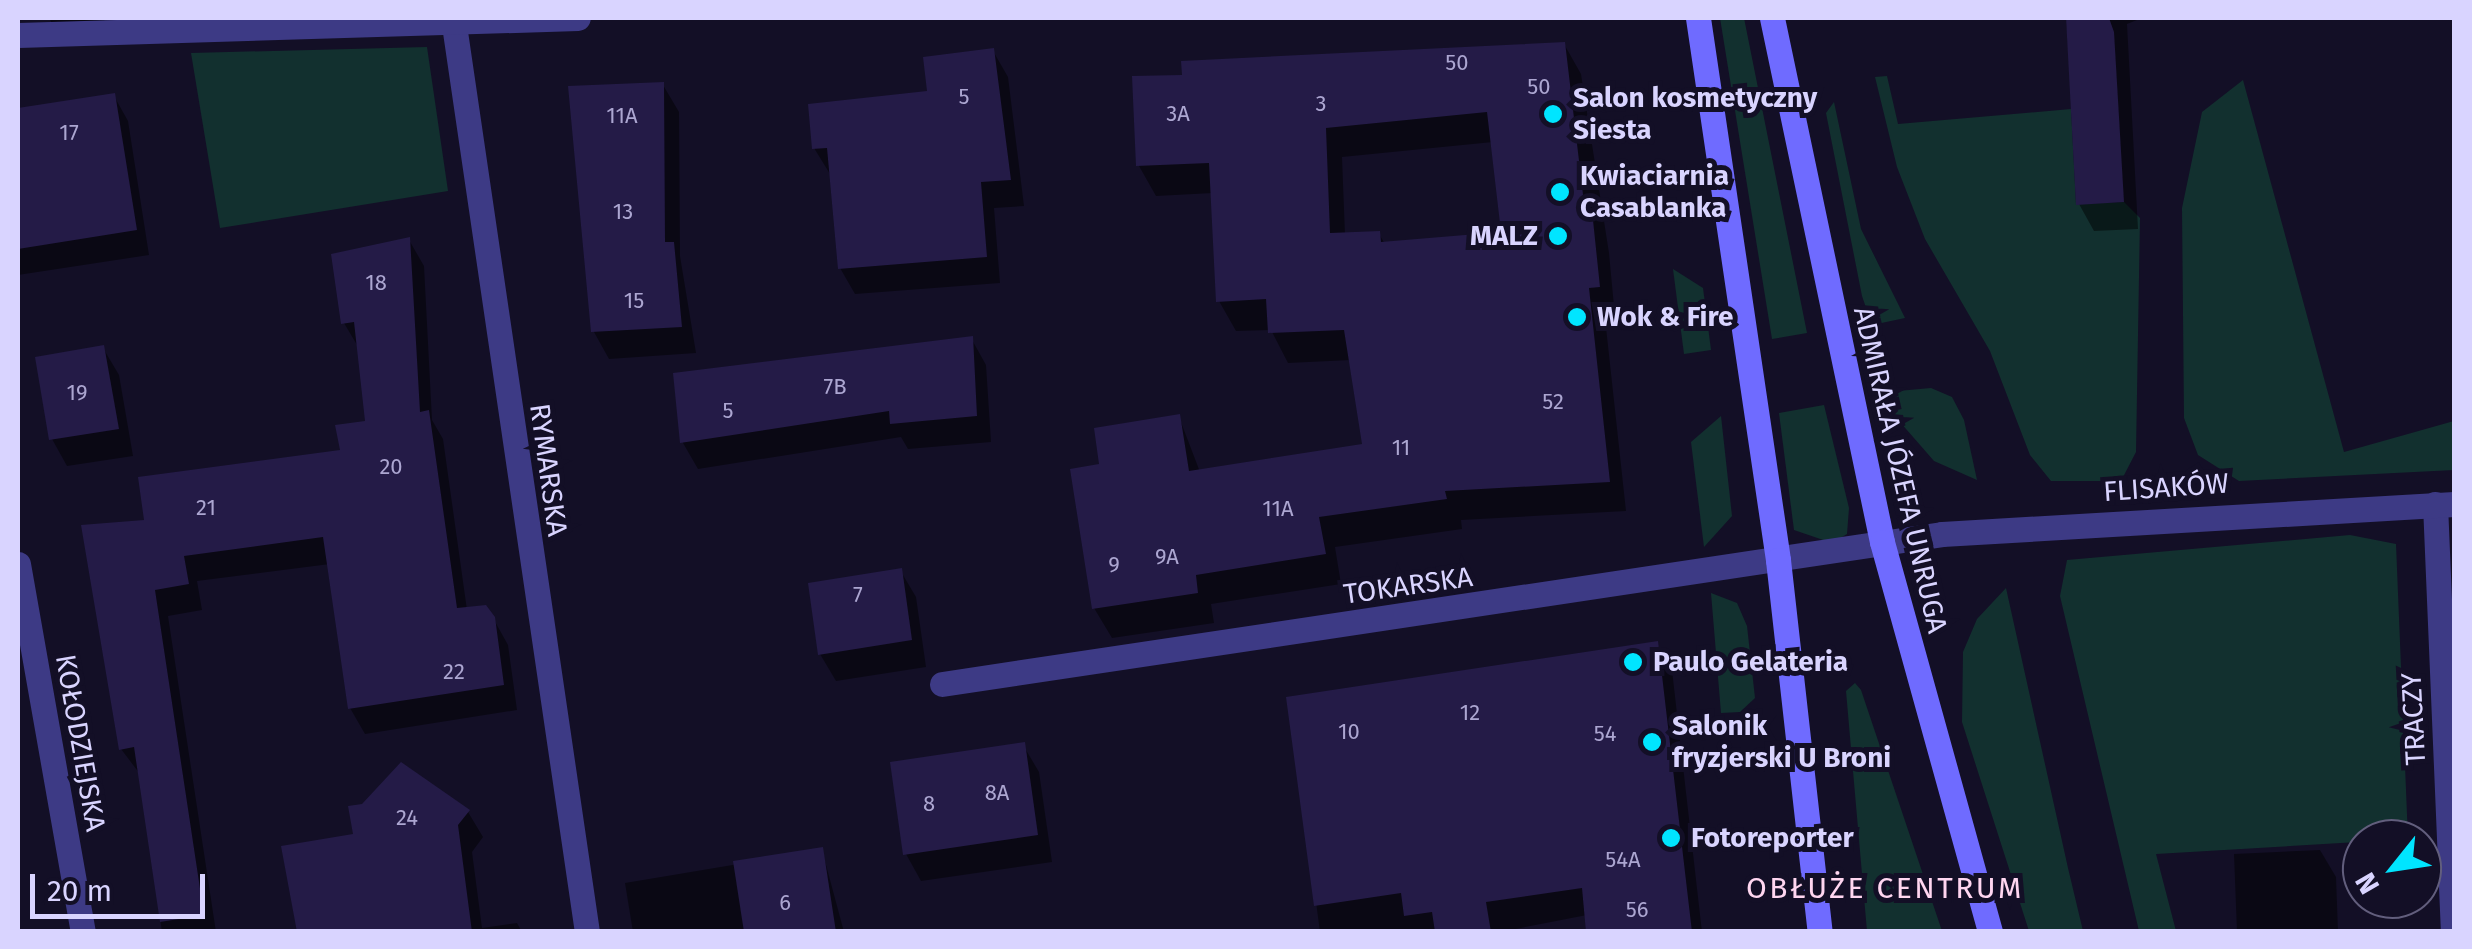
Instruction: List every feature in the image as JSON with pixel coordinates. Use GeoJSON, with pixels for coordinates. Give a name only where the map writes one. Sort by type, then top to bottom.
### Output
{"type":"FeatureCollection","features":[{"type":"Feature","properties":{"kind":"street"},"geometry":{"type":"LineString","coordinates":[[18,34],[578,18]]}},
{"type":"Feature","properties":{"kind":"street"},"geometry":{"type":"LineString","coordinates":[[1698,18],[1778,560],[1820,932]]}},
{"type":"Feature","properties":{"kind":"street","name":"ADMIRAŁA JÓZEFA UNRUGA"},"geometry":{"type":"LineString","coordinates":[[1772,18],[1882,542],[1990,932]]}},
{"type":"Feature","properties":{"kind":"street","name":"RYMARSKA"},"geometry":{"type":"LineString","coordinates":[[453,19],[587,932]]}},
{"type":"Feature","properties":{"kind":"street","name":"FLISAKÓW"},"geometry":{"type":"LineString","coordinates":[[1882,542],[2444,504]]}},
{"type":"Feature","properties":{"kind":"street","name":"TRACZY"},"geometry":{"type":"LineString","coordinates":[[2444,504],[2453,932]]}},
{"type":"Feature","properties":{"kind":"street","name":"TOKARSKA"},"geometry":{"type":"LineString","coordinates":[[942,684],[1882,542]]}},
{"type":"Feature","properties":{"kind":"street","name":"KOŁODZIEJSKA"},"geometry":{"type":"LineString","coordinates":[[18,564],[84,932]]}},
{"type":"Feature","properties":{"kind":"green space"},"geometry":{"type":"Polygon","coordinates":[[[1720,18],[1744,18],[1807,333],[1772,339],[1720,18]]]}},
{"type":"Feature","properties":{"kind":"green space"},"geometry":{"type":"Polygon","coordinates":[[[427,47],[448,191],[220,228],[191,53],[427,47]]]}},
{"type":"Feature","properties":{"kind":"green space"},"geometry":{"type":"Polygon","coordinates":[[[1887,76],[1898,124],[2071,109],[2076,204],[2124,202],[2140,218],[2136,452],[2121,481],[2051,481],[2030,455],[1990,351],[1925,239],[1897,167],[1875,77],[1887,76]]]}},
{"type":"Feature","properties":{"kind":"green space"},"geometry":{"type":"Polygon","coordinates":[[[2243,80],[2344,452],[2454,421],[2454,470],[2239,481],[2198,455],[2184,418],[2182,208],[2202,112],[2243,80]]]}},
{"type":"Feature","properties":{"kind":"green space"},"geometry":{"type":"Polygon","coordinates":[[[1834,102],[1861,229],[1905,318],[1872,325],[1862,296],[1826,113],[1834,102]]]}},
{"type":"Feature","properties":{"kind":"green space"},"geometry":{"type":"Polygon","coordinates":[[[1673,269],[1703,288],[1711,350],[1684,354],[1673,269]]]}},
{"type":"Feature","properties":{"kind":"green space"},"geometry":{"type":"Polygon","coordinates":[[[1931,388],[1952,397],[1964,420],[1977,480],[1934,461],[1893,414],[1887,392],[1931,388]]]}},
{"type":"Feature","properties":{"kind":"green space"},"geometry":{"type":"Polygon","coordinates":[[[1824,405],[1849,508],[1847,534],[1832,543],[1794,530],[1779,413],[1824,405]]]}},
{"type":"Feature","properties":{"kind":"green space"},"geometry":{"type":"Polygon","coordinates":[[[1721,416],[1732,516],[1704,547],[1691,442],[1721,416]]]}},
{"type":"Feature","properties":{"kind":"green space"},"geometry":{"type":"Polygon","coordinates":[[[2350,535],[2396,544],[2407,819],[2342,819],[2342,843],[2156,854],[2176,931],[2139,931],[2060,596],[2067,560],[2350,535]]]}},
{"type":"Feature","properties":{"kind":"green space"},"geometry":{"type":"Polygon","coordinates":[[[2006,588],[2083,931],[2029,931],[1962,722],[1963,652],[1977,619],[2006,588]]]}},
{"type":"Feature","properties":{"kind":"green space"},"geometry":{"type":"Polygon","coordinates":[[[1711,593],[1737,603],[1747,626],[1755,698],[1740,712],[1721,713],[1711,593]]]}},
{"type":"Feature","properties":{"kind":"green space"},"geometry":{"type":"Polygon","coordinates":[[[1855,683],[1861,690],[1942,931],[1867,931],[1846,691],[1855,683]]]}},
{"type":"Feature","properties":{"kind":"building"},"geometry":{"type":"Polygon","coordinates":[[[2066,18],[2109,18],[2114,32],[2124,202],[2076,205],[2066,18]]]}},
{"type":"Feature","properties":{"kind":"building"},"geometry":{"type":"Polygon","coordinates":[[[1565,42],[1586,220],[1593,220],[1600,287],[1589,288],[1610,482],[1445,491],[1447,499],[1319,517],[1326,554],[1196,575],[1198,593],[1092,609],[1070,469],[1099,464],[1094,428],[1180,414],[1189,471],[1362,444],[1344,330],[1268,333],[1266,299],[1216,302],[1209,163],[1136,166],[1132,76],[1182,75],[1181,61],[1565,42]],[[1487,112],[1326,128],[1330,233],[1380,231],[1381,242],[1501,232],[1487,112]]]}},
{"type":"Feature","properties":{"kind":"building"},"geometry":{"type":"Polygon","coordinates":[[[994,48],[1011,180],[981,182],[987,257],[838,269],[827,148],[812,149],[808,104],[927,91],[923,57],[994,48]]]}},
{"type":"Feature","properties":{"kind":"building"},"geometry":{"type":"Polygon","coordinates":[[[664,82],[665,242],[674,242],[682,327],[591,332],[568,86],[664,82]]]}},
{"type":"Feature","properties":{"kind":"building"},"geometry":{"type":"Polygon","coordinates":[[[115,93],[137,230],[18,249],[18,108],[115,93]]]}},
{"type":"Feature","properties":{"kind":"building"},"geometry":{"type":"Polygon","coordinates":[[[410,237],[420,412],[429,410],[457,608],[486,605],[495,617],[504,685],[348,709],[323,537],[184,556],[189,584],[155,590],[204,915],[160,922],[134,747],[119,750],[81,525],[144,520],[138,477],[340,450],[335,425],[365,421],[354,322],[341,324],[331,254],[410,237]]]}},
{"type":"Feature","properties":{"kind":"building"},"geometry":{"type":"Polygon","coordinates":[[[973,336],[977,416],[890,424],[889,411],[680,443],[673,373],[973,336]]]}},
{"type":"Feature","properties":{"kind":"building"},"geometry":{"type":"Polygon","coordinates":[[[104,345],[119,429],[49,440],[35,357],[104,345]]]}},
{"type":"Feature","properties":{"kind":"building"},"geometry":{"type":"Polygon","coordinates":[[[902,568],[912,640],[818,655],[808,583],[902,568]]]}},
{"type":"Feature","properties":{"kind":"building"},"geometry":{"type":"Polygon","coordinates":[[[1658,641],[1692,932],[1586,932],[1582,888],[1486,902],[1491,932],[1435,932],[1432,912],[1404,916],[1401,893],[1314,906],[1286,697],[1658,641]]]}},
{"type":"Feature","properties":{"kind":"building"},"geometry":{"type":"Polygon","coordinates":[[[1025,742],[1038,835],[903,855],[890,762],[1025,742]]]}},
{"type":"Feature","properties":{"kind":"building"},"geometry":{"type":"Polygon","coordinates":[[[401,762],[470,810],[458,825],[472,932],[297,932],[281,846],[353,834],[348,806],[362,804],[401,762]]]}},
{"type":"Feature","properties":{"kind":"building"},"geometry":{"type":"Polygon","coordinates":[[[823,847],[836,932],[744,932],[733,861],[823,847]]]}},
{"type":"Feature","properties":{"kind":"place","name":"Salon kosmetyczny Siesta"},"geometry":{"type":"Point","coordinates":[1553,114]}},
{"type":"Feature","properties":{"kind":"place","name":"Kwiaciarnia Casablanka"},"geometry":{"type":"Point","coordinates":[1560,192]}},
{"type":"Feature","properties":{"kind":"place","name":"MALZ"},"geometry":{"type":"Point","coordinates":[1558,236]}},
{"type":"Feature","properties":{"kind":"place","name":"Wok & Fire"},"geometry":{"type":"Point","coordinates":[1577,317]}},
{"type":"Feature","properties":{"kind":"place","name":"Paulo Gelateria"},"geometry":{"type":"Point","coordinates":[1633,662]}},
{"type":"Feature","properties":{"kind":"place","name":"Salonik fryzjerski U Broni"},"geometry":{"type":"Point","coordinates":[1652,742]}},
{"type":"Feature","properties":{"kind":"place","name":"Fotoreporter"},"geometry":{"type":"Point","coordinates":[1671,838]}},
{"type":"Feature","properties":{"kind":"district","name":"OBŁUŻE CENTRUM"},"geometry":{"type":"Point","coordinates":[1885,888]}}]}
